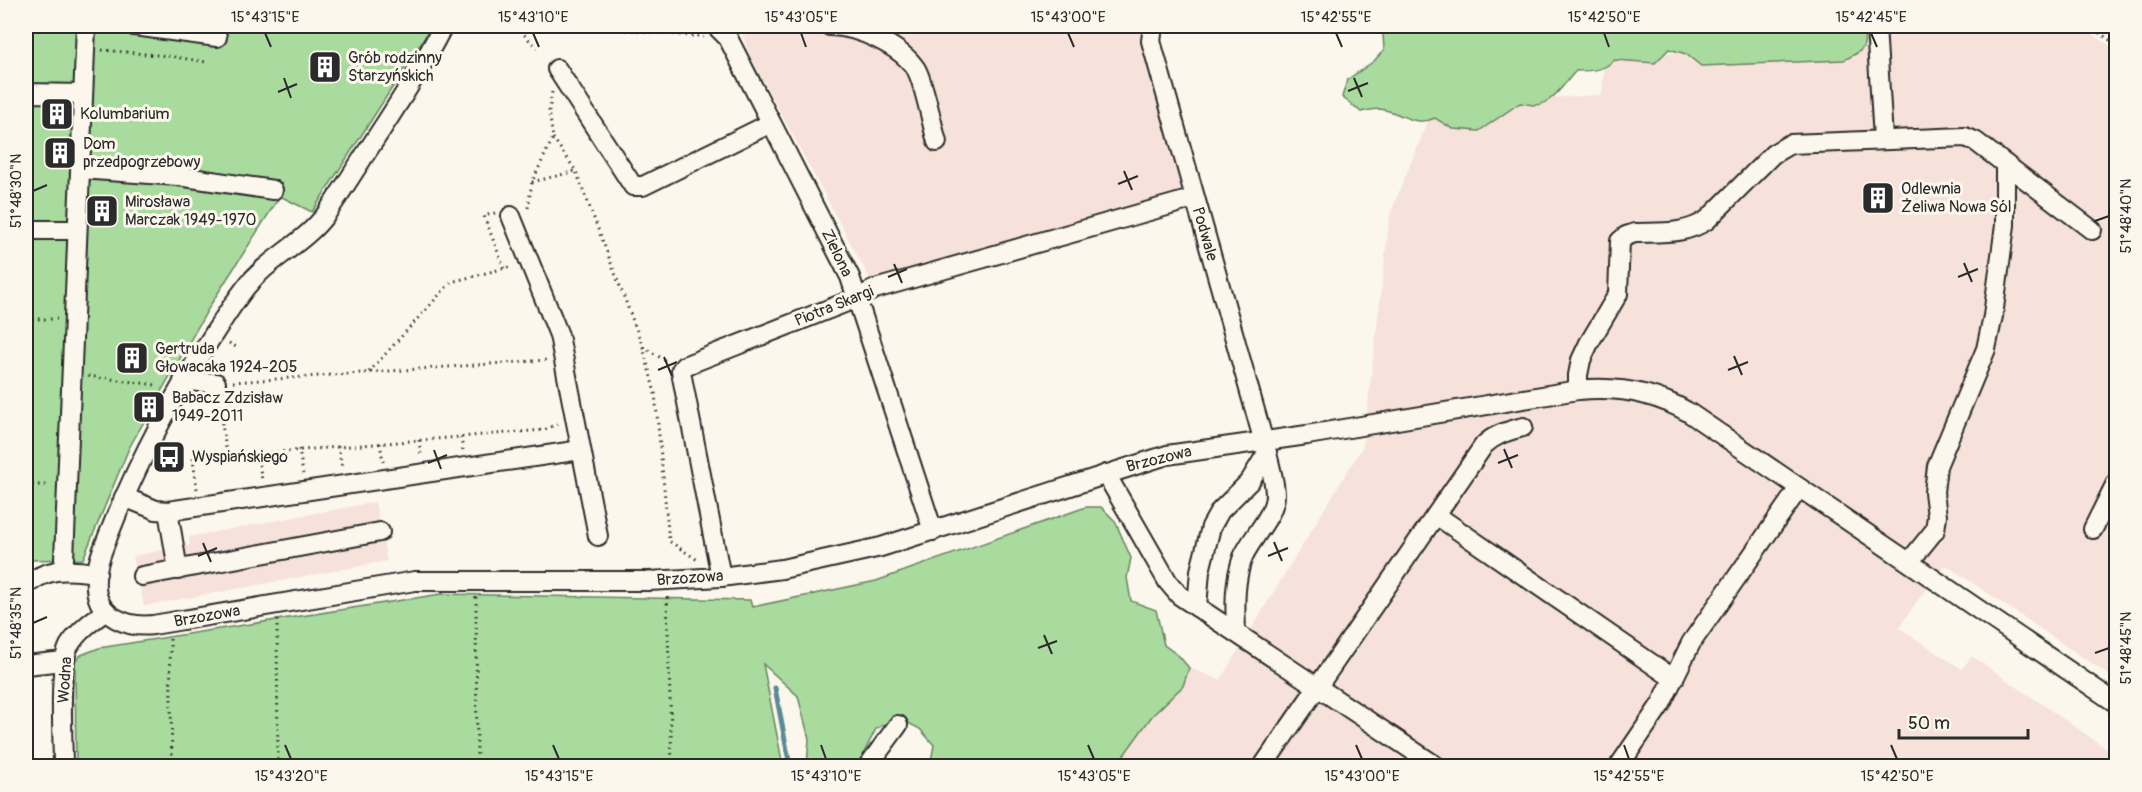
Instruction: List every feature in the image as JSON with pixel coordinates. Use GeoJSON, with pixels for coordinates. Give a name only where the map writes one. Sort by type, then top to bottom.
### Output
{"type":"FeatureCollection","features":[{"type":"Feature","properties":{"kind":"street"},"geometry":{"type":"LineString","coordinates":[[64,559],[86,26]]}},
{"type":"Feature","properties":{"kind":"street"},"geometry":{"type":"LineString","coordinates":[[134,26],[217,37]]}},
{"type":"Feature","properties":{"kind":"street"},"geometry":{"type":"LineString","coordinates":[[106,610],[97,596],[97,573],[104,549],[124,497],[151,439],[183,381],[248,285],[268,265],[307,236],[325,214],[406,92],[443,26]]}},
{"type":"Feature","properties":{"kind":"street"},"geometry":{"type":"LineString","coordinates":[[830,26],[857,29],[910,60],[918,71],[937,142]]}},
{"type":"Feature","properties":{"kind":"street","name":"Podwale"},"geometry":{"type":"LineString","coordinates":[[1153,26],[1151,41],[1274,480],[1275,497],[1272,509],[1242,560],[1237,593],[1236,632]]}},
{"type":"Feature","properties":{"kind":"street"},"geometry":{"type":"LineString","coordinates":[[1876,26],[1883,140]]}},
{"type":"Feature","properties":{"kind":"street","name":"Zielona"},"geometry":{"type":"LineString","coordinates":[[713,32],[728,38],[850,277],[933,531]]}},
{"type":"Feature","properties":{"kind":"street"},"geometry":{"type":"LineString","coordinates":[[557,69],[633,186],[643,186],[771,123]]}},
{"type":"Feature","properties":{"kind":"street"},"geometry":{"type":"LineString","coordinates":[[26,93],[83,94]]}},
{"type":"Feature","properties":{"kind":"street"},"geometry":{"type":"LineString","coordinates":[[1578,390],[1581,360],[1618,294],[1620,241],[1635,233],[1689,230],[1698,226],[1707,220],[1773,154],[1790,144],[1965,137],[1975,141],[2092,230]]}},
{"type":"Feature","properties":{"kind":"street"},"geometry":{"type":"LineString","coordinates":[[1910,561],[1935,530],[1938,516],[1934,492],[1937,466],[1986,346],[1993,316],[2005,225],[2005,164]]}},
{"type":"Feature","properties":{"kind":"street"},"geometry":{"type":"LineString","coordinates":[[80,169],[178,176],[273,190]]}},
{"type":"Feature","properties":{"kind":"street","name":"Piotra Skargi"},"geometry":{"type":"LineString","coordinates":[[721,577],[706,561],[681,370],[684,366],[875,290],[1195,198]]}},
{"type":"Feature","properties":{"kind":"street"},"geometry":{"type":"LineString","coordinates":[[519,214],[529,262],[559,335],[598,536]]}},
{"type":"Feature","properties":{"kind":"street"},"geometry":{"type":"LineString","coordinates":[[26,230],[77,230]]}},
{"type":"Feature","properties":{"kind":"street"},"geometry":{"type":"LineString","coordinates":[[183,381],[216,383]]}},
{"type":"Feature","properties":{"kind":"street","name":"Brzozowa"},"geometry":{"type":"LineString","coordinates":[[106,610],[127,625],[143,626],[399,583],[476,580],[667,580],[721,577],[782,569],[845,556],[933,531],[1167,455],[1265,447],[1596,388],[1626,390],[1657,397],[1677,405],[2116,703]]}},
{"type":"Feature","properties":{"kind":"street"},"geometry":{"type":"LineString","coordinates":[[1263,766],[1490,438],[1523,427]]}},
{"type":"Feature","properties":{"kind":"street"},"geometry":{"type":"LineString","coordinates":[[1197,607],[1200,571],[1211,527],[1220,511],[1250,481],[1265,447]]}},
{"type":"Feature","properties":{"kind":"street"},"geometry":{"type":"LineString","coordinates":[[124,497],[156,510],[168,511],[581,450]]}},
{"type":"Feature","properties":{"kind":"street"},"geometry":{"type":"LineString","coordinates":[[1106,474],[1168,582],[1179,595],[1436,766]]}},
{"type":"Feature","properties":{"kind":"street"},"geometry":{"type":"LineString","coordinates":[[2093,529],[2116,483]]}},
{"type":"Feature","properties":{"kind":"street"},"geometry":{"type":"LineString","coordinates":[[1619,766],[1661,704],[1692,644],[1799,488]]}},
{"type":"Feature","properties":{"kind":"street"},"geometry":{"type":"LineString","coordinates":[[168,511],[178,570]]}},
{"type":"Feature","properties":{"kind":"street"},"geometry":{"type":"LineString","coordinates":[[1436,515],[1674,679]]}},
{"type":"Feature","properties":{"kind":"street"},"geometry":{"type":"LineString","coordinates":[[142,576],[380,532]]}},
{"type":"Feature","properties":{"kind":"street"},"geometry":{"type":"LineString","coordinates":[[26,585],[38,575],[51,570],[97,573]]}},
{"type":"Feature","properties":{"kind":"street","name":"Wodna"},"geometry":{"type":"LineString","coordinates":[[63,766],[66,653],[74,638],[106,610]]}},
{"type":"Feature","properties":{"kind":"street"},"geometry":{"type":"LineString","coordinates":[[26,665],[64,661]]}},
{"type":"Feature","properties":{"kind":"street"},"geometry":{"type":"LineString","coordinates":[[868,766],[898,725]]}},
{"type":"Feature","properties":{"kind":"path"},"geometry":{"type":"LineString","coordinates":[[516,26],[537,48]]}},
{"type":"Feature","properties":{"kind":"path"},"geometry":{"type":"LineString","coordinates":[[584,26],[713,32]]}},
{"type":"Feature","properties":{"kind":"path"},"geometry":{"type":"LineString","coordinates":[[2089,26],[2116,44]]}},
{"type":"Feature","properties":{"kind":"path"},"geometry":{"type":"LineString","coordinates":[[85,48],[207,62]]}},
{"type":"Feature","properties":{"kind":"path"},"geometry":{"type":"LineString","coordinates":[[557,69],[549,111],[552,138],[576,171],[643,347],[655,393],[669,541],[706,561]]}},
{"type":"Feature","properties":{"kind":"path"},"geometry":{"type":"LineString","coordinates":[[519,214],[528,204],[532,182],[552,138]]}},
{"type":"Feature","properties":{"kind":"path"},"geometry":{"type":"LineString","coordinates":[[532,182],[576,171]]}},
{"type":"Feature","properties":{"kind":"path"},"geometry":{"type":"LineString","coordinates":[[368,373],[451,282],[529,262]]}},
{"type":"Feature","properties":{"kind":"path"},"geometry":{"type":"LineString","coordinates":[[26,319],[74,318]]}},
{"type":"Feature","properties":{"kind":"path"},"geometry":{"type":"LineString","coordinates":[[225,340],[238,348]]}},
{"type":"Feature","properties":{"kind":"path"},"geometry":{"type":"LineString","coordinates":[[643,347],[668,362]]}},
{"type":"Feature","properties":{"kind":"path"},"geometry":{"type":"LineString","coordinates":[[227,455],[216,383],[563,359]]}},
{"type":"Feature","properties":{"kind":"path"},"geometry":{"type":"LineString","coordinates":[[85,375],[156,385]]}},
{"type":"Feature","properties":{"kind":"path"},"geometry":{"type":"LineString","coordinates":[[196,485],[193,459],[461,436],[501,435],[544,430],[564,421]]}},
{"type":"Feature","properties":{"kind":"path"},"geometry":{"type":"LineString","coordinates":[[461,436],[464,452]]}},
{"type":"Feature","properties":{"kind":"path"},"geometry":{"type":"LineString","coordinates":[[419,440],[422,462]]}},
{"type":"Feature","properties":{"kind":"path"},"geometry":{"type":"LineString","coordinates":[[380,443],[384,466]]}},
{"type":"Feature","properties":{"kind":"path"},"geometry":{"type":"LineString","coordinates":[[338,446],[342,473]]}},
{"type":"Feature","properties":{"kind":"path"},"geometry":{"type":"LineString","coordinates":[[299,449],[304,479]]}},
{"type":"Feature","properties":{"kind":"path"},"geometry":{"type":"LineString","coordinates":[[257,453],[263,485]]}},
{"type":"Feature","properties":{"kind":"path"},"geometry":{"type":"LineString","coordinates":[[26,485],[45,485]]}},
{"type":"Feature","properties":{"kind":"path"},"geometry":{"type":"LineString","coordinates":[[476,580],[477,766]]}},
{"type":"Feature","properties":{"kind":"path"},"geometry":{"type":"LineString","coordinates":[[667,580],[672,766]]}},
{"type":"Feature","properties":{"kind":"path"},"geometry":{"type":"LineString","coordinates":[[277,603],[278,766]]}},
{"type":"Feature","properties":{"kind":"path"},"geometry":{"type":"LineString","coordinates":[[170,622],[172,766]]}},
{"type":"Feature","properties":{"kind":"shaded area"},"geometry":{"type":"Polygon","coordinates":[[[744,26],[1140,26],[1185,193],[870,279],[749,54],[744,39],[744,26]]]}},
{"type":"Feature","properties":{"kind":"shaded area"},"geometry":{"type":"Polygon","coordinates":[[[1853,26],[2080,26],[2116,50],[2116,680],[1946,565],[1899,628],[1962,669],[1972,656],[2116,755],[2116,766],[1116,766],[1152,716],[1183,686],[1189,668],[1220,680],[1363,446],[1390,214],[1435,104],[1602,95],[1605,56],[1853,44],[1853,26]]]}},
{"type":"Feature","properties":{"kind":"shaded area"},"geometry":{"type":"Polygon","coordinates":[[[375,502],[387,561],[144,606],[133,556],[190,545],[189,537],[375,502]]]}},
{"type":"Feature","properties":{"kind":"green space"},"geometry":{"type":"Polygon","coordinates":[[[26,26],[430,26],[312,212],[280,196],[211,304],[129,448],[83,559],[26,560],[26,26]]]}},
{"type":"Feature","properties":{"kind":"green space"},"geometry":{"type":"Polygon","coordinates":[[[1375,26],[1864,26],[1864,44],[1860,51],[1844,60],[1701,66],[1686,54],[1669,49],[1655,63],[1615,60],[1597,70],[1576,71],[1547,101],[1535,105],[1520,103],[1479,131],[1453,129],[1435,118],[1427,121],[1414,120],[1387,110],[1361,112],[1342,97],[1347,80],[1374,61],[1384,50],[1383,35],[1375,26]]]}},
{"type":"Feature","properties":{"kind":"green space"},"geometry":{"type":"Polygon","coordinates":[[[1086,507],[1101,507],[1115,521],[1131,558],[1127,578],[1131,601],[1156,610],[1164,645],[1179,656],[1189,668],[1183,686],[1152,716],[1116,766],[930,766],[934,745],[920,729],[897,717],[876,729],[857,766],[807,766],[809,739],[798,696],[763,664],[783,766],[76,766],[75,661],[81,655],[99,648],[441,594],[750,600],[752,607],[876,581],[1086,507]]]}},
{"type":"Feature","properties":{"kind":"waterway"},"geometry":{"type":"LineString","coordinates":[[775,688],[790,766]]}},
{"type":"Feature","properties":{"kind":"place","name":"Grób rodzinny Starzyńskich"},"geometry":{"type":"Point","coordinates":[325,67]}},
{"type":"Feature","properties":{"kind":"place","name":"Kolumbarium"},"geometry":{"type":"Point","coordinates":[57,114]}},
{"type":"Feature","properties":{"kind":"place","name":"Dom przedpogrzebowy"},"geometry":{"type":"Point","coordinates":[60,153]}},
{"type":"Feature","properties":{"kind":"place","name":"Odlewnia Żeliwa Nowa Sól"},"geometry":{"type":"Point","coordinates":[1878,198]}},
{"type":"Feature","properties":{"kind":"place","name":"Mirosława Marczak 1949-1970"},"geometry":{"type":"Point","coordinates":[102,211]}},
{"type":"Feature","properties":{"kind":"place","name":"Gertruda Głowacaka 1924-205"},"geometry":{"type":"Point","coordinates":[132,358]}},
{"type":"Feature","properties":{"kind":"place","name":"Babacz Zdzisław 1949-2011"},"geometry":{"type":"Point","coordinates":[149,407]}},
{"type":"Feature","properties":{"kind":"place","name":"Wyspiańskiego"},"geometry":{"type":"Point","coordinates":[169,457]}}]}
